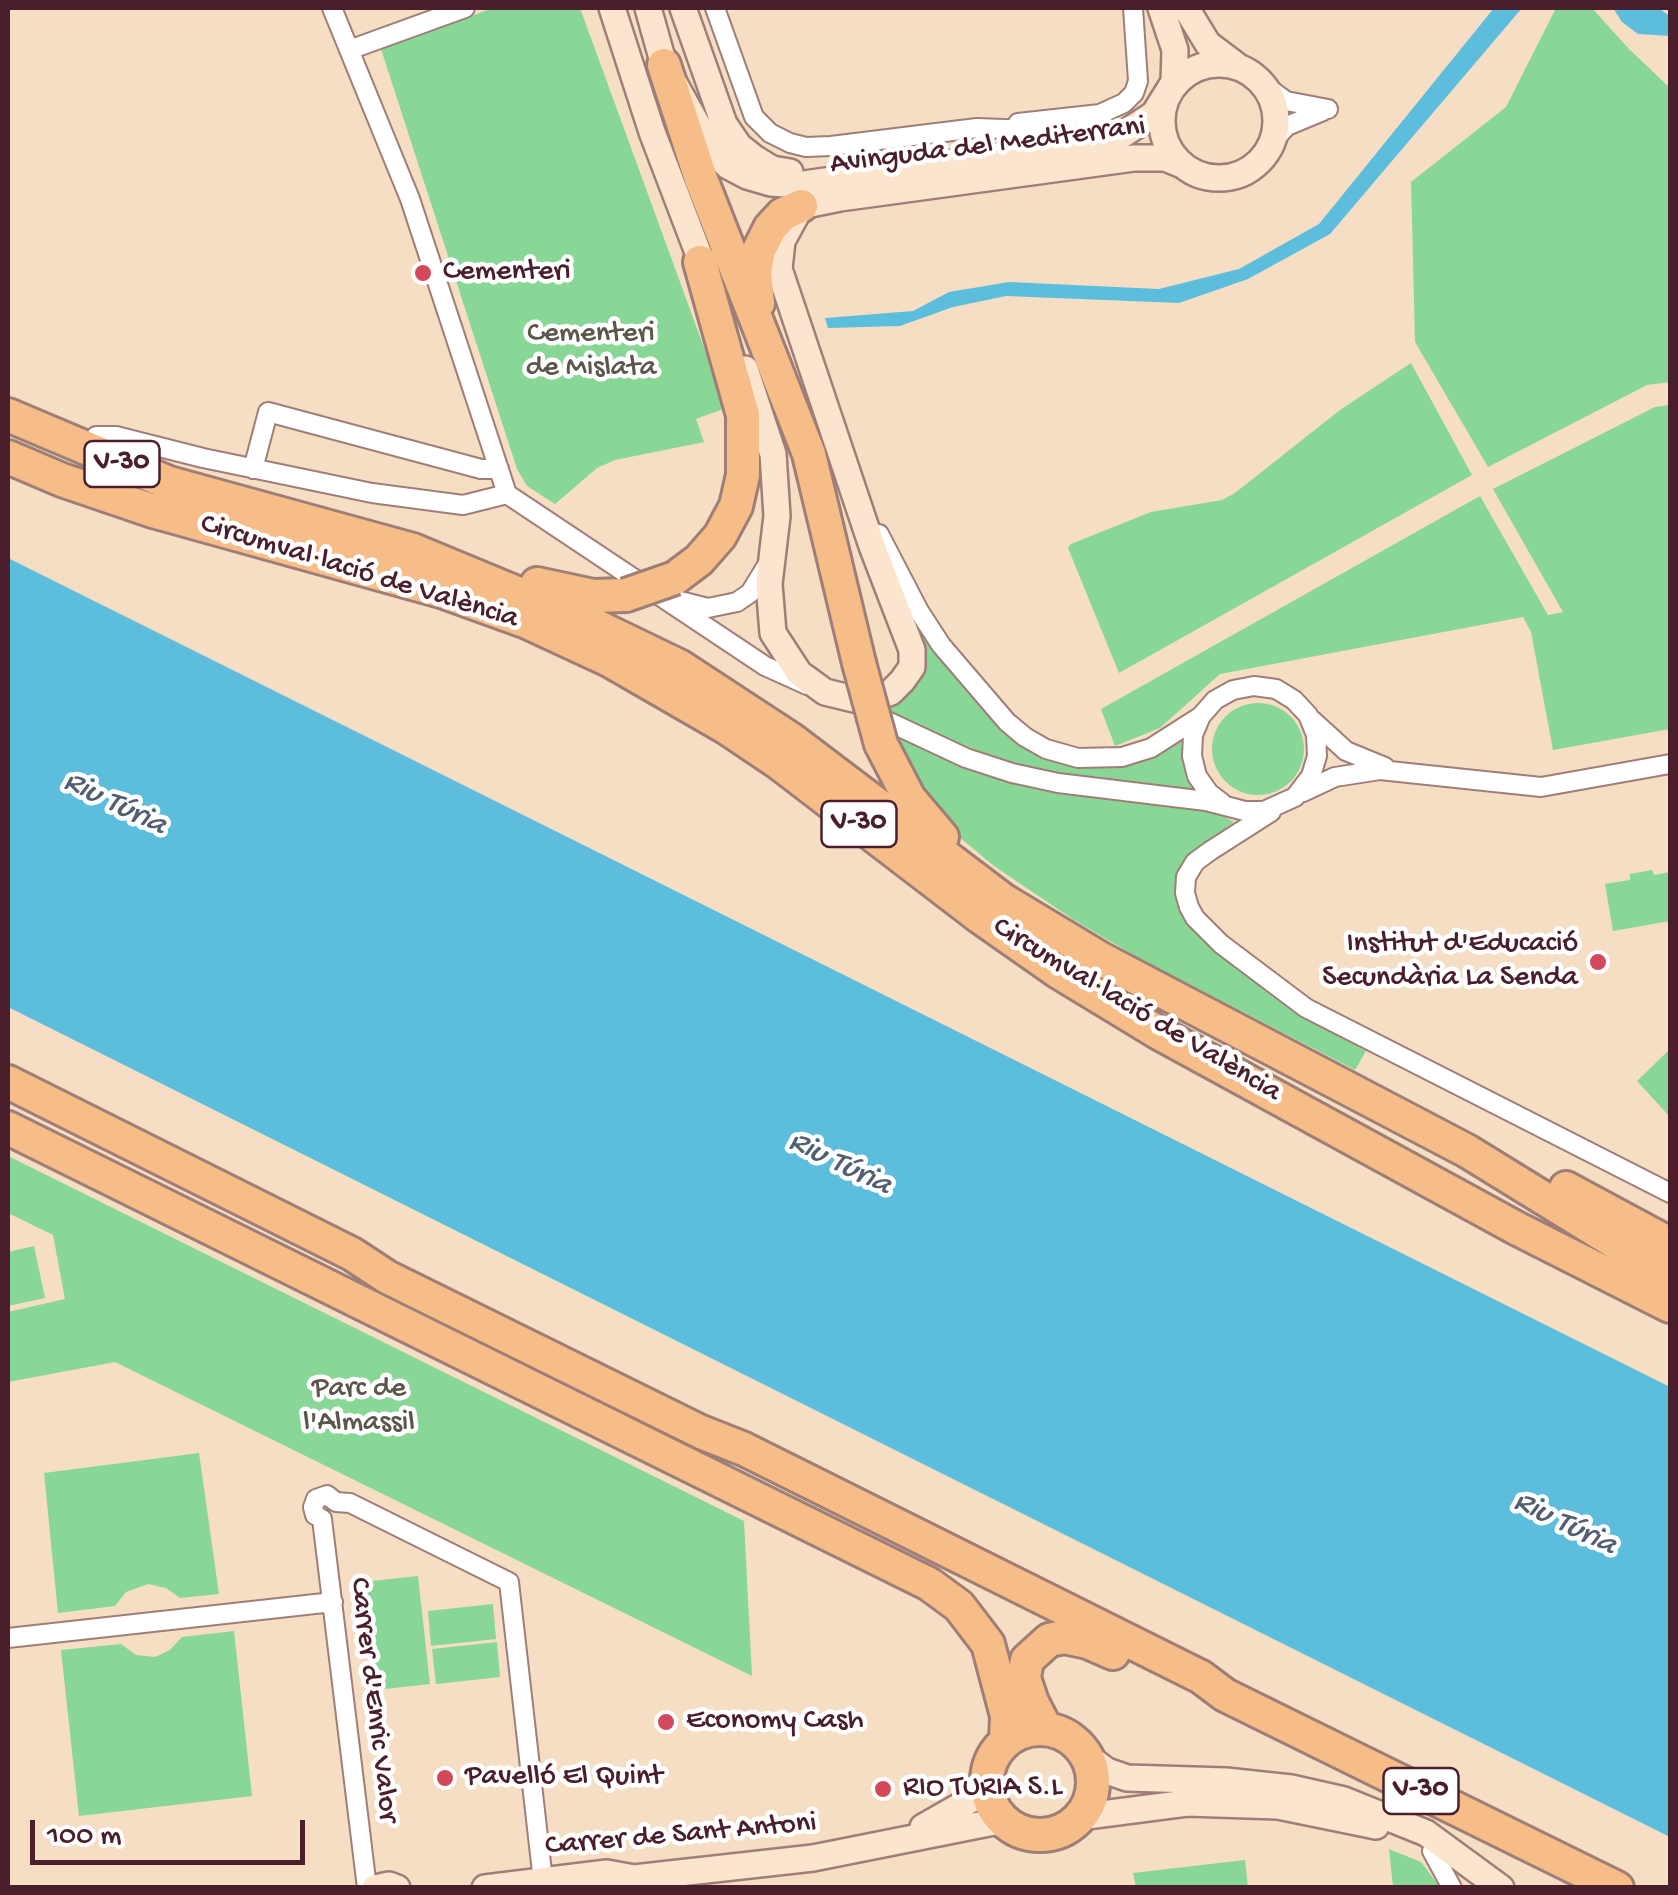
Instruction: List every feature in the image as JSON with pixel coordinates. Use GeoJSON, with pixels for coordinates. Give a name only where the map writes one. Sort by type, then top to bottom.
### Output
{"type":"FeatureCollection","features":[{"type":"Feature","properties":{"kind":"highway"},"geometry":{"type":"LineString","coordinates":[[664,64],[701,178],[808,454],[881,744],[909,798],[934,828],[962,857],[1036,918]]}},
{"type":"Feature","properties":{"kind":"highway"},"geometry":{"type":"LineString","coordinates":[[766,342],[756,292],[759,250],[770,228],[783,214],[801,206]]}},
{"type":"Feature","properties":{"kind":"highway"},"geometry":{"type":"LineString","coordinates":[[413,550],[556,590],[592,596],[626,595],[668,587],[699,560],[720,536],[736,506],[744,475],[743,415],[700,262]]}},
{"type":"Feature","properties":{"kind":"highway","name":"Circumval·lació de València"},"geometry":{"type":"LineString","coordinates":[[8,415],[169,482],[413,550],[594,625],[679,666],[805,750],[1002,900],[1102,959],[1296,1059]]}},
{"type":"Feature","properties":{"kind":"highway","name":"Circumval·lació de València"},"geometry":{"type":"LineString","coordinates":[[8,457],[152,511],[441,590],[527,622],[609,660],[727,728],[779,764],[980,917],[1058,971],[1210,1061],[1668,1299]]}},
{"type":"Feature","properties":{"kind":"highway"},"geometry":{"type":"LineString","coordinates":[[1296,1059],[1467,1152],[1668,1299]]}},
{"type":"Feature","properties":{"kind":"highway"},"geometry":{"type":"LineString","coordinates":[[1296,1059],[1417,1114],[1670,1244]]}},
{"type":"Feature","properties":{"kind":"highway","name":"V-30"},"geometry":{"type":"LineString","coordinates":[[8,1082],[352,1254],[386,1277],[701,1432],[744,1449],[1166,1659],[1225,1695],[1618,1888]]}},
{"type":"Feature","properties":{"kind":"highway"},"geometry":{"type":"LineString","coordinates":[[8,1117],[110,1165],[255,1223],[348,1268],[386,1277]]}},
{"type":"Feature","properties":{"kind":"highway"},"geometry":{"type":"LineString","coordinates":[[8,1128],[928,1584],[959,1606],[988,1644],[1007,1716],[1006,1741]]}},
{"type":"Feature","properties":{"kind":"highway"},"geometry":{"type":"LineString","coordinates":[[1046,1729],[1024,1678],[1027,1660],[1049,1640],[1064,1637],[1088,1642],[1194,1691],[1225,1695]]}},
{"type":"Feature","properties":{"kind":"highway"},"geometry":{"type":"LineString","coordinates":[[1046,1729],[1069,1737],[1088,1757],[1093,1788],[1079,1818],[1050,1834],[1022,1831],[1004,1820],[988,1790],[990,1766],[1006,1741],[1022,1732],[1046,1729]]}},
{"type":"Feature","properties":{"kind":"street"},"geometry":{"type":"LineString","coordinates":[[332,8],[410,199],[507,494],[708,608],[722,607],[750,594],[771,558]]}},
{"type":"Feature","properties":{"kind":"street"},"geometry":{"type":"LineString","coordinates":[[349,50],[465,8]]}},
{"type":"Feature","properties":{"kind":"street"},"geometry":{"type":"LineString","coordinates":[[612,8],[652,132],[700,262],[745,368],[774,454],[777,516],[768,584],[773,633],[799,673],[826,692],[858,700],[876,698],[891,692],[912,667],[912,650],[872,546],[779,269],[782,240],[801,206]]}},
{"type":"Feature","properties":{"kind":"street"},"geometry":{"type":"LineString","coordinates":[[648,8],[664,64],[711,148],[728,166],[771,184],[798,185],[875,172]]}},
{"type":"Feature","properties":{"kind":"street"},"geometry":{"type":"LineString","coordinates":[[683,8],[712,97],[739,146],[772,169],[802,174],[875,172]]}},
{"type":"Feature","properties":{"kind":"street","name":"Avinguda del Mediterrani"},"geometry":{"type":"LineString","coordinates":[[715,8],[754,117],[770,133],[806,147],[1112,111],[1134,93],[1139,63],[1133,8]]}},
{"type":"Feature","properties":{"kind":"street"},"geometry":{"type":"LineString","coordinates":[[1161,8],[1174,50],[1174,82],[1162,116],[1163,134],[1170,151],[1197,175],[1215,179],[1234,177],[1250,170],[1264,157],[1286,126],[1328,109],[1286,101],[1224,58],[1208,44],[1186,8]]}},
{"type":"Feature","properties":{"kind":"street"},"geometry":{"type":"LineString","coordinates":[[1166,98],[1177,82],[1193,70],[1212,64],[1231,65],[1257,78],[1274,102],[1274,140]]}},
{"type":"Feature","properties":{"kind":"street","name":"Avinguda del Mediterrani"},"geometry":{"type":"LineString","coordinates":[[875,172],[1122,136],[1154,114],[1166,98]]}},
{"type":"Feature","properties":{"kind":"street","name":"Avinguda del Mediterrani"},"geometry":{"type":"LineString","coordinates":[[977,128],[1030,130],[1081,145]]}},
{"type":"Feature","properties":{"kind":"street","name":"Avinguda del Mediterrani"},"geometry":{"type":"LineString","coordinates":[[801,206],[1134,158],[1165,158],[1182,165]]}},
{"type":"Feature","properties":{"kind":"street"},"geometry":{"type":"LineString","coordinates":[[253,469],[268,412],[481,469],[498,470]]}},
{"type":"Feature","properties":{"kind":"street"},"geometry":{"type":"LineString","coordinates":[[832,423],[880,538],[918,611],[941,645],[1025,738],[1078,758],[1122,757],[1151,748],[1201,716],[1224,695],[1254,686],[1285,694],[1346,752],[1400,771]]}},
{"type":"Feature","properties":{"kind":"street"},"geometry":{"type":"LineString","coordinates":[[96,436],[116,436],[372,494],[463,505],[507,494]]}},
{"type":"Feature","properties":{"kind":"street"},"geometry":{"type":"LineString","coordinates":[[668,587],[764,666],[966,758],[1058,782],[1245,811],[1283,805]]}},
{"type":"Feature","properties":{"kind":"street"},"geometry":{"type":"LineString","coordinates":[[1201,716],[1193,735],[1194,766],[1210,793],[1226,806]]}},
{"type":"Feature","properties":{"kind":"street"},"geometry":{"type":"LineString","coordinates":[[1299,794],[1311,776],[1317,756],[1316,735],[1308,716]]}},
{"type":"Feature","properties":{"kind":"street"},"geometry":{"type":"LineString","coordinates":[[1670,764],[1541,786],[1400,771],[1335,777],[1242,828],[1195,862],[1186,876],[1184,893],[1195,918],[1235,956],[1306,1008],[1670,1193]]}},
{"type":"Feature","properties":{"kind":"street","name":"Carrer d'Enric Valor"},"geometry":{"type":"LineString","coordinates":[[371,1888],[322,1519],[336,1513],[336,1502],[350,1503],[509,1582],[543,1881]]}},
{"type":"Feature","properties":{"kind":"street"},"geometry":{"type":"LineString","coordinates":[[8,1638],[332,1602]]}},
{"type":"Feature","properties":{"kind":"street"},"geometry":{"type":"LineString","coordinates":[[1088,1757],[1127,1778],[1226,1781],[1291,1788],[1344,1800],[1426,1833],[1501,1888]]}},
{"type":"Feature","properties":{"kind":"street","name":"Carrer de Sant Antoni"},"geometry":{"type":"LineString","coordinates":[[883,1846],[939,1820],[988,1790]]}},
{"type":"Feature","properties":{"kind":"street"},"geometry":{"type":"LineString","coordinates":[[1079,1818],[1187,1804],[1278,1806],[1389,1830],[1432,1851],[1474,1888]]}},
{"type":"Feature","properties":{"kind":"street","name":"Carrer de Sant Antoni"},"geometry":{"type":"LineString","coordinates":[[485,1888],[608,1872],[634,1878],[680,1880],[883,1846],[1004,1820]]}},
{"type":"Feature","properties":{"kind":"street"},"geometry":{"type":"LineString","coordinates":[[1432,1851],[1452,1888]]}},
{"type":"Feature","properties":{"kind":"street"},"geometry":{"type":"LineString","coordinates":[[371,1888],[397,1888]]}},
{"type":"Feature","properties":{"kind":"green space","name":"Cementeri de Mislata"},"geometry":{"type":"Polygon","coordinates":[[[493,8],[580,8],[726,408],[696,419],[704,442],[615,460],[597,468],[555,504],[527,486],[517,469],[381,49],[493,8]]]}},
{"type":"Feature","properties":{"kind":"green space"},"geometry":{"type":"Polygon","coordinates":[[[1556,8],[1592,8],[1670,88],[1670,382],[1647,385],[1488,467],[1415,342],[1411,182],[1506,107],[1556,8]]]}},
{"type":"Feature","properties":{"kind":"green space"},"geometry":{"type":"Polygon","coordinates":[[[1411,363],[1472,475],[1119,673],[1068,548],[1071,544],[1151,512],[1222,500],[1340,410],[1411,363]]]}},
{"type":"Feature","properties":{"kind":"green space"},"geometry":{"type":"Polygon","coordinates":[[[1670,405],[1670,729],[1553,750],[1531,632],[1523,617],[1220,674],[1160,728],[1115,746],[1101,709],[1480,496],[1548,615],[1563,612],[1493,489],[1655,407],[1670,405]]]}},
{"type":"Feature","properties":{"kind":"green space"},"geometry":{"type":"Polygon","coordinates":[[[908,608],[1034,752],[1058,762],[1103,767],[1138,761],[1182,738],[1185,768],[1194,789],[1061,775],[997,759],[877,708],[907,692],[922,671],[921,636],[908,608]]]}},
{"type":"Feature","properties":{"kind":"green space"},"geometry":{"type":"Polygon","coordinates":[[[1258,703],[1276,706],[1291,716],[1301,731],[1301,767],[1291,782],[1276,792],[1258,795],[1240,792],[1225,782],[1215,767],[1212,749],[1215,731],[1225,716],[1240,706],[1258,703]]]}},
{"type":"Feature","properties":{"kind":"green space"},"geometry":{"type":"Polygon","coordinates":[[[892,735],[968,766],[1208,808],[1234,822],[1186,858],[1175,886],[1183,913],[1289,1004],[1366,1051],[1355,1070],[1137,957],[994,866],[952,831],[936,811],[892,735]]]}},
{"type":"Feature","properties":{"kind":"green space"},"geometry":{"type":"Polygon","coordinates":[[[1652,870],[1654,875],[1670,872],[1670,921],[1613,931],[1605,884],[1630,880],[1630,874],[1652,870]]]}},
{"type":"Feature","properties":{"kind":"green space"},"geometry":{"type":"Polygon","coordinates":[[[1670,1049],[1670,1117],[1637,1081],[1670,1049]]]}},
{"type":"Feature","properties":{"kind":"green space","name":"Parc de l'Almassil"},"geometry":{"type":"Polygon","coordinates":[[[8,1156],[744,1521],[752,1676],[115,1362],[8,1382],[8,1312],[65,1299],[53,1235],[8,1213],[8,1156]]]}},
{"type":"Feature","properties":{"kind":"green space"},"geometry":{"type":"Polygon","coordinates":[[[34,1246],[45,1298],[8,1306],[8,1252],[34,1246]]]}},
{"type":"Feature","properties":{"kind":"green space"},"geometry":{"type":"Polygon","coordinates":[[[199,1453],[219,1594],[180,1598],[166,1588],[148,1584],[126,1592],[115,1606],[58,1613],[44,1473],[199,1453]]]}},
{"type":"Feature","properties":{"kind":"green space"},"geometry":{"type":"Polygon","coordinates":[[[418,1576],[430,1684],[376,1690],[363,1582],[418,1576]]]}},
{"type":"Feature","properties":{"kind":"green space"},"geometry":{"type":"Polygon","coordinates":[[[493,1604],[496,1639],[431,1646],[428,1611],[493,1604]]]}},
{"type":"Feature","properties":{"kind":"green space"},"geometry":{"type":"Polygon","coordinates":[[[234,1631],[252,1796],[79,1816],[61,1650],[121,1644],[136,1655],[155,1657],[170,1650],[182,1637],[234,1631]]]}},
{"type":"Feature","properties":{"kind":"green space"},"geometry":{"type":"Polygon","coordinates":[[[497,1642],[500,1677],[436,1684],[432,1649],[497,1642]]]}},
{"type":"Feature","properties":{"kind":"green space"},"geometry":{"type":"Polygon","coordinates":[[[1389,1849],[1421,1862],[1440,1887],[1393,1887],[1389,1849]]]}},
{"type":"Feature","properties":{"kind":"green space"},"geometry":{"type":"Polygon","coordinates":[[[1245,1860],[1248,1887],[1136,1887],[1133,1873],[1245,1860]]]}},
{"type":"Feature","properties":{"kind":"water"},"geometry":{"type":"Polygon","coordinates":[[[1494,8],[1522,8],[1330,234],[1248,279],[1179,303],[1006,296],[953,307],[900,326],[828,328],[825,318],[913,311],[949,292],[1009,282],[1159,289],[1239,269],[1319,224],[1494,8]]]}},
{"type":"Feature","properties":{"kind":"water"},"geometry":{"type":"Polygon","coordinates":[[[1613,8],[1658,8],[1670,16],[1670,36],[1638,34],[1622,22],[1613,8]]]}},
{"type":"Feature","properties":{"kind":"water","name":"Riu Túria"},"geometry":{"type":"Polygon","coordinates":[[[8,558],[1670,1387],[1670,1837],[8,1007],[8,558]]]}},
{"type":"Feature","properties":{"kind":"place","name":"Cementeri"},"geometry":{"type":"Point","coordinates":[423,273]}},
{"type":"Feature","properties":{"kind":"place","name":"Institut d'Educació Secundària La Senda"},"geometry":{"type":"Point","coordinates":[1598,962]}},
{"type":"Feature","properties":{"kind":"place","name":"Economy Cash"},"geometry":{"type":"Point","coordinates":[666,1722]}},
{"type":"Feature","properties":{"kind":"place","name":"Pavelló El Quint"},"geometry":{"type":"Point","coordinates":[445,1778]}},
{"type":"Feature","properties":{"kind":"place","name":"RIO TURIA S.L"},"geometry":{"type":"Point","coordinates":[883,1789]}}]}
